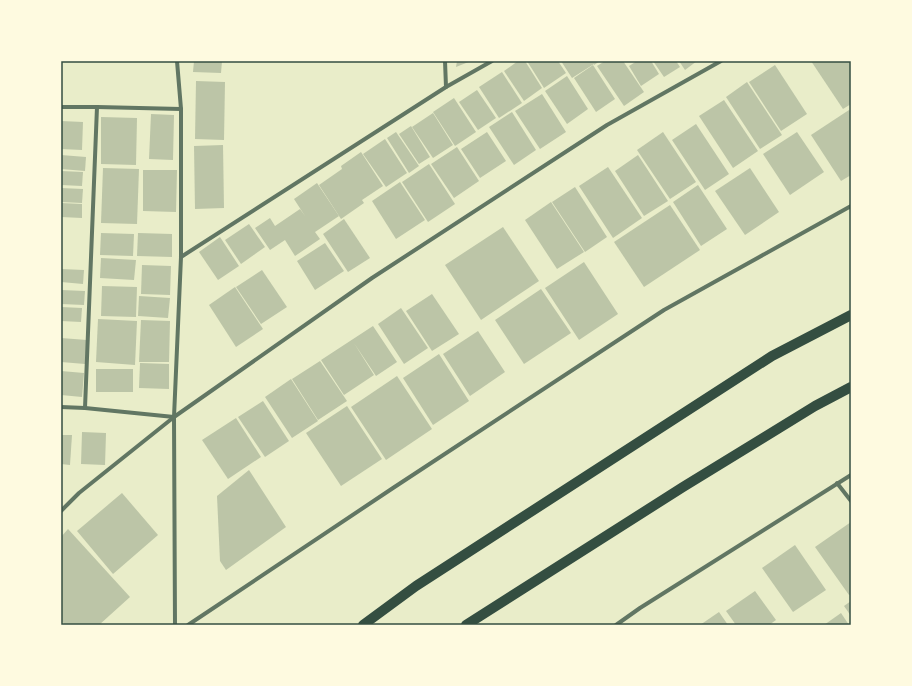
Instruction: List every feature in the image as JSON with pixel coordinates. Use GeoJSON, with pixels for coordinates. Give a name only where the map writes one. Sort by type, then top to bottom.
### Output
{"type":"FeatureCollection","features":[{"type":"Feature","properties":{"kind":"main road"},"geometry":{"type":"LineString","coordinates":[[363,625],[416,586],[772,356],[851,315]]}},
{"type":"Feature","properties":{"kind":"main road"},"geometry":{"type":"LineString","coordinates":[[466,625],[689,483],[815,406],[851,387]]}},
{"type":"Feature","properties":{"kind":"street"},"geometry":{"type":"LineString","coordinates":[[175,625],[174,417],[182,257],[181,109],[177,61]]}},
{"type":"Feature","properties":{"kind":"street"},"geometry":{"type":"LineString","coordinates":[[445,61],[446,87]]}},
{"type":"Feature","properties":{"kind":"street"},"geometry":{"type":"LineString","coordinates":[[182,257],[446,87],[492,61]]}},
{"type":"Feature","properties":{"kind":"street"},"geometry":{"type":"LineString","coordinates":[[61,511],[79,493],[174,417],[372,278],[594,133],[721,61]]}},
{"type":"Feature","properties":{"kind":"street"},"geometry":{"type":"LineString","coordinates":[[61,107],[181,109]]}},
{"type":"Feature","properties":{"kind":"street"},"geometry":{"type":"LineString","coordinates":[[85,408],[97,107]]}},
{"type":"Feature","properties":{"kind":"street"},"geometry":{"type":"LineString","coordinates":[[188,625],[400,483],[664,310],[851,206]]}},
{"type":"Feature","properties":{"kind":"street"},"geometry":{"type":"LineString","coordinates":[[61,407],[174,417]]}},
{"type":"Feature","properties":{"kind":"street"},"geometry":{"type":"LineString","coordinates":[[616,625],[640,608],[851,475]]}},
{"type":"Feature","properties":{"kind":"street"},"geometry":{"type":"LineString","coordinates":[[837,483],[851,501]]}},
{"type":"Feature","properties":{"kind":"building"},"geometry":{"type":"Polygon","coordinates":[[[194,61],[222,61],[221,73],[193,72],[194,61]]]}},
{"type":"Feature","properties":{"kind":"building"},"geometry":{"type":"Polygon","coordinates":[[[457,61],[471,61],[456,67],[457,61]]]}},
{"type":"Feature","properties":{"kind":"building"},"geometry":{"type":"Polygon","coordinates":[[[518,61],[525,61],[542,88],[524,101],[504,71],[518,61]]]}},
{"type":"Feature","properties":{"kind":"building"},"geometry":{"type":"Polygon","coordinates":[[[527,61],[558,61],[566,73],[544,88],[527,61]]]}},
{"type":"Feature","properties":{"kind":"building"},"geometry":{"type":"Polygon","coordinates":[[[561,61],[600,61],[572,78],[561,61]]]}},
{"type":"Feature","properties":{"kind":"building"},"geometry":{"type":"Polygon","coordinates":[[[605,61],[623,61],[644,92],[624,106],[597,66],[605,61]]]}},
{"type":"Feature","properties":{"kind":"building"},"geometry":{"type":"Polygon","coordinates":[[[637,61],[651,61],[659,74],[641,86],[629,66],[637,61]]]}},
{"type":"Feature","properties":{"kind":"building"},"geometry":{"type":"Polygon","coordinates":[[[653,61],[676,61],[680,67],[664,77],[653,61]]]}},
{"type":"Feature","properties":{"kind":"building"},"geometry":{"type":"Polygon","coordinates":[[[679,61],[697,61],[685,70],[679,61]]]}},
{"type":"Feature","properties":{"kind":"building"},"geometry":{"type":"Polygon","coordinates":[[[811,61],[849,61],[851,65],[851,104],[843,109],[811,61]]]}},
{"type":"Feature","properties":{"kind":"building"},"geometry":{"type":"Polygon","coordinates":[[[593,65],[615,99],[596,112],[574,78],[593,65]]]}},
{"type":"Feature","properties":{"kind":"building"},"geometry":{"type":"Polygon","coordinates":[[[775,65],[807,114],[781,131],[749,82],[775,65]]]}},
{"type":"Feature","properties":{"kind":"building"},"geometry":{"type":"Polygon","coordinates":[[[502,72],[522,103],[499,118],[479,87],[502,72]]]}},
{"type":"Feature","properties":{"kind":"building"},"geometry":{"type":"Polygon","coordinates":[[[567,76],[588,109],[567,124],[545,91],[567,76]]]}},
{"type":"Feature","properties":{"kind":"building"},"geometry":{"type":"Polygon","coordinates":[[[196,81],[225,82],[224,140],[195,139],[196,81]]]}},
{"type":"Feature","properties":{"kind":"building"},"geometry":{"type":"Polygon","coordinates":[[[747,82],[782,135],[760,149],[726,97],[747,82]]]}},
{"type":"Feature","properties":{"kind":"building"},"geometry":{"type":"Polygon","coordinates":[[[477,90],[496,118],[478,130],[459,102],[477,90]]]}},
{"type":"Feature","properties":{"kind":"building"},"geometry":{"type":"Polygon","coordinates":[[[542,94],[566,132],[540,149],[515,111],[542,94]]]}},
{"type":"Feature","properties":{"kind":"building"},"geometry":{"type":"Polygon","coordinates":[[[454,98],[476,132],[455,146],[433,112],[454,98]]]}},
{"type":"Feature","properties":{"kind":"building"},"geometry":{"type":"Polygon","coordinates":[[[724,100],[758,151],[733,168],[699,116],[724,100]]]}},
{"type":"Feature","properties":{"kind":"building"},"geometry":{"type":"Polygon","coordinates":[[[849,110],[851,113],[851,175],[841,181],[811,135],[849,110]]]}},
{"type":"Feature","properties":{"kind":"building"},"geometry":{"type":"Polygon","coordinates":[[[512,112],[536,150],[514,165],[489,127],[512,112]]]}},
{"type":"Feature","properties":{"kind":"building"},"geometry":{"type":"Polygon","coordinates":[[[433,113],[453,145],[433,158],[412,127],[433,113]]]}},
{"type":"Feature","properties":{"kind":"building"},"geometry":{"type":"Polygon","coordinates":[[[151,114],[174,115],[173,160],[149,159],[151,114]]]}},
{"type":"Feature","properties":{"kind":"building"},"geometry":{"type":"Polygon","coordinates":[[[101,117],[137,118],[136,165],[101,164],[101,117]]]}},
{"type":"Feature","properties":{"kind":"building"},"geometry":{"type":"Polygon","coordinates":[[[61,121],[83,122],[82,150],[61,149],[61,121]]]}},
{"type":"Feature","properties":{"kind":"building"},"geometry":{"type":"Polygon","coordinates":[[[696,124],[729,174],[705,190],[672,140],[696,124]]]}},
{"type":"Feature","properties":{"kind":"building"},"geometry":{"type":"Polygon","coordinates":[[[411,126],[430,157],[419,164],[399,134],[411,126]]]}},
{"type":"Feature","properties":{"kind":"building"},"geometry":{"type":"Polygon","coordinates":[[[396,132],[419,166],[409,173],[387,138],[396,132]]]}},
{"type":"Feature","properties":{"kind":"building"},"geometry":{"type":"Polygon","coordinates":[[[487,132],[506,161],[480,178],[461,149],[487,132]]]}},
{"type":"Feature","properties":{"kind":"building"},"geometry":{"type":"Polygon","coordinates":[[[663,132],[696,182],[670,199],[637,150],[663,132]]]}},
{"type":"Feature","properties":{"kind":"building"},"geometry":{"type":"Polygon","coordinates":[[[797,132],[824,172],[790,195],[763,154],[797,132]]]}},
{"type":"Feature","properties":{"kind":"building"},"geometry":{"type":"Polygon","coordinates":[[[385,139],[407,173],[386,187],[363,154],[385,139]]]}},
{"type":"Feature","properties":{"kind":"building"},"geometry":{"type":"Polygon","coordinates":[[[223,145],[224,208],[195,209],[194,146],[223,145]]]}},
{"type":"Feature","properties":{"kind":"building"},"geometry":{"type":"Polygon","coordinates":[[[457,147],[479,181],[454,198],[431,164],[457,147]]]}},
{"type":"Feature","properties":{"kind":"building"},"geometry":{"type":"Polygon","coordinates":[[[361,152],[383,186],[362,200],[364,203],[341,219],[319,185],[342,169],[341,166],[361,152]]]}},
{"type":"Feature","properties":{"kind":"building"},"geometry":{"type":"Polygon","coordinates":[[[61,155],[86,157],[85,171],[61,169],[61,155]]]}},
{"type":"Feature","properties":{"kind":"building"},"geometry":{"type":"Polygon","coordinates":[[[638,155],[668,201],[644,216],[615,171],[638,155]]]}},
{"type":"Feature","properties":{"kind":"building"},"geometry":{"type":"Polygon","coordinates":[[[429,164],[455,204],[428,222],[402,182],[429,164]]]}},
{"type":"Feature","properties":{"kind":"building"},"geometry":{"type":"Polygon","coordinates":[[[608,167],[642,218],[613,238],[579,186],[608,167]]]}},
{"type":"Feature","properties":{"kind":"building"},"geometry":{"type":"Polygon","coordinates":[[[103,168],[139,169],[137,224],[101,223],[103,168]]]}},
{"type":"Feature","properties":{"kind":"building"},"geometry":{"type":"Polygon","coordinates":[[[750,168],[779,212],[745,235],[715,191],[750,168]]]}},
{"type":"Feature","properties":{"kind":"building"},"geometry":{"type":"Polygon","coordinates":[[[143,170],[177,170],[176,212],[143,211],[143,170]]]}},
{"type":"Feature","properties":{"kind":"building"},"geometry":{"type":"Polygon","coordinates":[[[61,171],[83,172],[82,186],[61,185],[61,171]]]}},
{"type":"Feature","properties":{"kind":"building"},"geometry":{"type":"Polygon","coordinates":[[[400,182],[425,220],[396,239],[372,201],[400,182]]]}},
{"type":"Feature","properties":{"kind":"building"},"geometry":{"type":"Polygon","coordinates":[[[317,183],[339,216],[315,232],[320,239],[295,256],[285,240],[270,250],[255,228],[270,218],[275,226],[300,209],[305,216],[294,199],[317,183]]]}},
{"type":"Feature","properties":{"kind":"building"},"geometry":{"type":"Polygon","coordinates":[[[698,185],[727,229],[701,246],[673,202],[698,185]]]}},
{"type":"Feature","properties":{"kind":"building"},"geometry":{"type":"Polygon","coordinates":[[[575,187],[607,237],[585,252],[552,202],[575,187]]]}},
{"type":"Feature","properties":{"kind":"building"},"geometry":{"type":"Polygon","coordinates":[[[61,188],[83,189],[82,203],[61,202],[61,188]]]}},
{"type":"Feature","properties":{"kind":"building"},"geometry":{"type":"Polygon","coordinates":[[[551,202],[584,252],[557,269],[525,220],[551,202]]]}},
{"type":"Feature","properties":{"kind":"building"},"geometry":{"type":"Polygon","coordinates":[[[61,203],[82,204],[82,218],[61,217],[61,203]]]}},
{"type":"Feature","properties":{"kind":"building"},"geometry":{"type":"Polygon","coordinates":[[[670,205],[700,250],[644,287],[614,242],[670,205]]]}},
{"type":"Feature","properties":{"kind":"building"},"geometry":{"type":"Polygon","coordinates":[[[344,219],[370,258],[348,272],[323,234],[344,219]]]}},
{"type":"Feature","properties":{"kind":"building"},"geometry":{"type":"Polygon","coordinates":[[[249,224],[265,247],[241,264],[225,240],[249,224]]]}},
{"type":"Feature","properties":{"kind":"building"},"geometry":{"type":"Polygon","coordinates":[[[503,227],[539,281],[481,320],[445,265],[503,227]]]}},
{"type":"Feature","properties":{"kind":"building"},"geometry":{"type":"Polygon","coordinates":[[[101,233],[134,234],[133,256],[100,255],[101,233]]]}},
{"type":"Feature","properties":{"kind":"building"},"geometry":{"type":"Polygon","coordinates":[[[138,233],[172,234],[172,257],[137,256],[138,233]]]}},
{"type":"Feature","properties":{"kind":"building"},"geometry":{"type":"Polygon","coordinates":[[[220,237],[239,266],[218,280],[199,252],[220,237]]]}},
{"type":"Feature","properties":{"kind":"building"},"geometry":{"type":"Polygon","coordinates":[[[325,243],[344,271],[315,290],[297,261],[325,243]]]}},
{"type":"Feature","properties":{"kind":"building"},"geometry":{"type":"Polygon","coordinates":[[[101,258],[136,260],[134,280],[100,278],[101,258]]]}},
{"type":"Feature","properties":{"kind":"building"},"geometry":{"type":"Polygon","coordinates":[[[584,262],[618,314],[579,340],[545,288],[584,262]]]}},
{"type":"Feature","properties":{"kind":"building"},"geometry":{"type":"Polygon","coordinates":[[[142,265],[171,266],[170,295],[141,294],[142,265]]]}},
{"type":"Feature","properties":{"kind":"building"},"geometry":{"type":"Polygon","coordinates":[[[61,269],[84,270],[83,284],[61,282],[61,269]]]}},
{"type":"Feature","properties":{"kind":"building"},"geometry":{"type":"Polygon","coordinates":[[[262,270],[287,307],[261,324],[236,287],[262,270]]]}},
{"type":"Feature","properties":{"kind":"building"},"geometry":{"type":"Polygon","coordinates":[[[102,286],[137,287],[136,317],[101,316],[102,286]]]}},
{"type":"Feature","properties":{"kind":"building"},"geometry":{"type":"Polygon","coordinates":[[[235,287],[263,329],[236,347],[209,305],[235,287]]]}},
{"type":"Feature","properties":{"kind":"building"},"geometry":{"type":"Polygon","coordinates":[[[541,289],[571,333],[524,364],[495,320],[541,289]]]}},
{"type":"Feature","properties":{"kind":"building"},"geometry":{"type":"Polygon","coordinates":[[[61,290],[85,291],[84,305],[61,304],[61,290]]]}},
{"type":"Feature","properties":{"kind":"building"},"geometry":{"type":"Polygon","coordinates":[[[432,294],[459,334],[432,351],[406,311],[432,294]]]}},
{"type":"Feature","properties":{"kind":"building"},"geometry":{"type":"Polygon","coordinates":[[[139,296],[170,298],[168,318],[138,316],[139,296]]]}},
{"type":"Feature","properties":{"kind":"building"},"geometry":{"type":"Polygon","coordinates":[[[61,307],[82,308],[81,322],[61,321],[61,307]]]}},
{"type":"Feature","properties":{"kind":"building"},"geometry":{"type":"Polygon","coordinates":[[[401,308],[428,348],[404,364],[378,324],[401,308]]]}},
{"type":"Feature","properties":{"kind":"building"},"geometry":{"type":"Polygon","coordinates":[[[98,319],[137,321],[135,365],[96,362],[98,319]]]}},
{"type":"Feature","properties":{"kind":"building"},"geometry":{"type":"Polygon","coordinates":[[[141,320],[170,321],[169,362],[139,362],[141,320]]]}},
{"type":"Feature","properties":{"kind":"building"},"geometry":{"type":"Polygon","coordinates":[[[373,326],[397,362],[376,376],[354,343],[374,375],[344,395],[321,360],[373,326]]]}},
{"type":"Feature","properties":{"kind":"building"},"geometry":{"type":"Polygon","coordinates":[[[478,331],[505,372],[470,396],[443,354],[478,331]]]}},
{"type":"Feature","properties":{"kind":"building"},"geometry":{"type":"Polygon","coordinates":[[[61,338],[87,340],[85,364],[61,362],[61,338]]]}},
{"type":"Feature","properties":{"kind":"building"},"geometry":{"type":"Polygon","coordinates":[[[439,354],[469,401],[433,425],[403,378],[439,354]]]}},
{"type":"Feature","properties":{"kind":"building"},"geometry":{"type":"Polygon","coordinates":[[[320,361],[347,401],[318,420],[292,379],[320,361]]]}},
{"type":"Feature","properties":{"kind":"building"},"geometry":{"type":"Polygon","coordinates":[[[140,363],[169,364],[169,389],[139,388],[140,363]]]}},
{"type":"Feature","properties":{"kind":"building"},"geometry":{"type":"Polygon","coordinates":[[[96,369],[133,369],[133,392],[96,392],[96,369]]]}},
{"type":"Feature","properties":{"kind":"building"},"geometry":{"type":"Polygon","coordinates":[[[61,371],[84,373],[82,397],[61,395],[61,371]]]}},
{"type":"Feature","properties":{"kind":"building"},"geometry":{"type":"Polygon","coordinates":[[[397,376],[432,429],[386,460],[351,407],[397,376]]]}},
{"type":"Feature","properties":{"kind":"building"},"geometry":{"type":"Polygon","coordinates":[[[291,379],[318,421],[292,438],[265,397],[291,379]]]}},
{"type":"Feature","properties":{"kind":"building"},"geometry":{"type":"Polygon","coordinates":[[[263,401],[289,441],[265,457],[238,417],[263,401]]]}},
{"type":"Feature","properties":{"kind":"building"},"geometry":{"type":"Polygon","coordinates":[[[347,406],[382,459],[341,486],[306,433],[347,406]]]}},
{"type":"Feature","properties":{"kind":"building"},"geometry":{"type":"Polygon","coordinates":[[[236,418],[261,457],[228,479],[202,440],[236,418]]]}},
{"type":"Feature","properties":{"kind":"building"},"geometry":{"type":"Polygon","coordinates":[[[82,432],[106,433],[105,465],[81,464],[82,432]]]}},
{"type":"Feature","properties":{"kind":"building"},"geometry":{"type":"Polygon","coordinates":[[[61,435],[72,435],[70,465],[61,464],[61,435]]]}},
{"type":"Feature","properties":{"kind":"building"},"geometry":{"type":"Polygon","coordinates":[[[249,470],[286,527],[226,570],[220,561],[217,496],[249,470]]]}},
{"type":"Feature","properties":{"kind":"building"},"geometry":{"type":"Polygon","coordinates":[[[122,493],[158,535],[113,574],[77,531],[122,493]]]}},
{"type":"Feature","properties":{"kind":"building"},"geometry":{"type":"Polygon","coordinates":[[[851,522],[851,594],[849,595],[815,547],[851,522]]]}},
{"type":"Feature","properties":{"kind":"building"},"geometry":{"type":"Polygon","coordinates":[[[68,529],[130,597],[99,625],[65,625],[61,620],[61,537],[68,529]]]}},
{"type":"Feature","properties":{"kind":"building"},"geometry":{"type":"Polygon","coordinates":[[[795,545],[826,590],[793,612],[762,568],[795,545]]]}},
{"type":"Feature","properties":{"kind":"building"},"geometry":{"type":"Polygon","coordinates":[[[755,591],[776,620],[769,625],[736,625],[726,611],[755,591]]]}},
{"type":"Feature","properties":{"kind":"building"},"geometry":{"type":"Polygon","coordinates":[[[851,601],[851,616],[844,606],[851,601]]]}},
{"type":"Feature","properties":{"kind":"building"},"geometry":{"type":"Polygon","coordinates":[[[719,612],[728,625],[700,625],[719,612]]]}},
{"type":"Feature","properties":{"kind":"building"},"geometry":{"type":"Polygon","coordinates":[[[841,613],[849,625],[824,625],[841,613]]]}}]}
